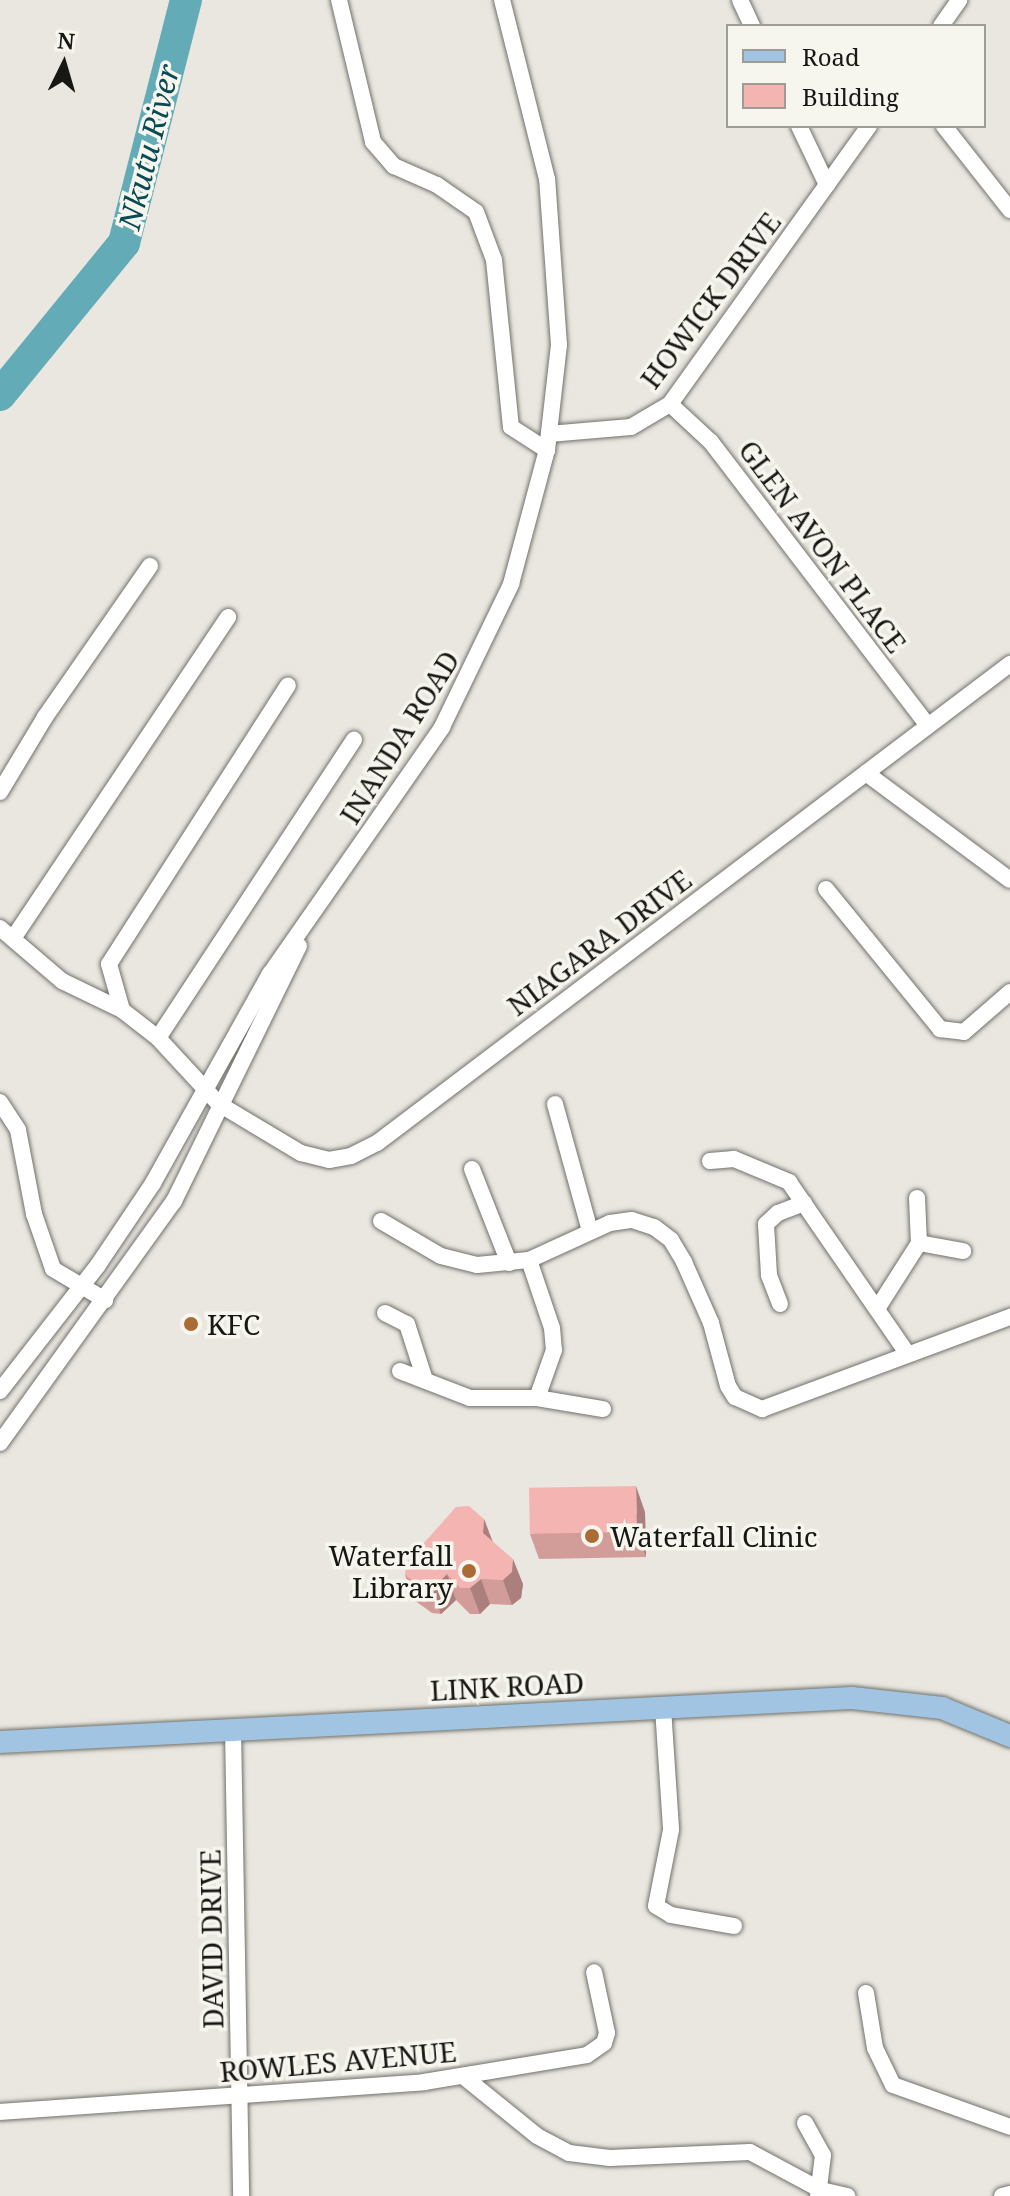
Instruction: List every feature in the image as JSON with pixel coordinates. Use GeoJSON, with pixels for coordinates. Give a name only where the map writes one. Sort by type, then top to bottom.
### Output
{"type":"FeatureCollection","features":[{"type":"Feature","properties":{"kind":"main road","name":"LINK ROAD"},"geometry":{"type":"LineString","coordinates":[[0,1742],[882,1699],[942,1708],[1010,1736]]}},
{"type":"Feature","properties":{"kind":"street"},"geometry":{"type":"LineString","coordinates":[[339,0],[373,142],[394,166],[437,185],[476,212],[494,260],[511,427],[548,442]]}},
{"type":"Feature","properties":{"kind":"street","name":"INANDA ROAD"},"geometry":{"type":"LineString","coordinates":[[0,1391],[81,1287],[153,1183],[203,1088],[270,974],[307,926],[442,727],[484,649],[529,530],[548,442],[559,345],[557,265],[547,179],[502,0]]}},
{"type":"Feature","properties":{"kind":"street"},"geometry":{"type":"LineString","coordinates":[[740,0],[751,24]]}},
{"type":"Feature","properties":{"kind":"street"},"geometry":{"type":"LineString","coordinates":[[942,24],[959,0]]}},
{"type":"Feature","properties":{"kind":"street"},"geometry":{"type":"LineString","coordinates":[[800,128],[827,185]]}},
{"type":"Feature","properties":{"kind":"street","name":"HOWICK DRIVE"},"geometry":{"type":"LineString","coordinates":[[548,442],[631,427],[670,404],[868,128]]}},
{"type":"Feature","properties":{"kind":"street"},"geometry":{"type":"LineString","coordinates":[[946,128],[1010,210]]}},
{"type":"Feature","properties":{"kind":"street","name":"GLEN AVON PLACE"},"geometry":{"type":"LineString","coordinates":[[670,404],[711,442],[928,726]]}},
{"type":"Feature","properties":{"kind":"street"},"geometry":{"type":"LineString","coordinates":[[0,792],[45,717],[150,566]]}},
{"type":"Feature","properties":{"kind":"street"},"geometry":{"type":"LineString","coordinates":[[7,933],[228,617]]}},
{"type":"Feature","properties":{"kind":"street","name":"NIAGARA DRIVE"},"geometry":{"type":"LineString","coordinates":[[7,933],[62,981],[122,1010],[158,1038],[219,1104],[301,1153],[329,1160],[377,1143],[1010,664]]}},
{"type":"Feature","properties":{"kind":"street"},"geometry":{"type":"LineString","coordinates":[[122,1010],[109,973],[119,944],[288,685]]}},
{"type":"Feature","properties":{"kind":"street"},"geometry":{"type":"LineString","coordinates":[[158,1038],[354,740]]}},
{"type":"Feature","properties":{"kind":"street"},"geometry":{"type":"LineString","coordinates":[[866,773],[1010,880]]}},
{"type":"Feature","properties":{"kind":"street"},"geometry":{"type":"LineString","coordinates":[[826,889],[940,1029],[964,1032],[1010,992]]}},
{"type":"Feature","properties":{"kind":"street","name":"INANDA ROAD"},"geometry":{"type":"LineString","coordinates":[[0,1443],[105,1300],[194,1167],[219,1104],[281,989],[307,926]]}},
{"type":"Feature","properties":{"kind":"street"},"geometry":{"type":"LineString","coordinates":[[0,1102],[18,1130],[42,1245],[53,1269],[105,1300]]}},
{"type":"Feature","properties":{"kind":"street"},"geometry":{"type":"LineString","coordinates":[[555,1104],[590,1231]]}},
{"type":"Feature","properties":{"kind":"street"},"geometry":{"type":"LineString","coordinates":[[0,1127],[18,1130]]}},
{"type":"Feature","properties":{"kind":"street"},"geometry":{"type":"LineString","coordinates":[[710,1161],[734,1159],[764,1167],[789,1182],[907,1353]]}},
{"type":"Feature","properties":{"kind":"street"},"geometry":{"type":"LineString","coordinates":[[472,1169],[509,1263]]}},
{"type":"Feature","properties":{"kind":"street"},"geometry":{"type":"LineString","coordinates":[[877,1309],[919,1243],[917,1198]]}},
{"type":"Feature","properties":{"kind":"street"},"geometry":{"type":"LineString","coordinates":[[780,1304],[769,1275],[766,1224],[778,1213],[804,1203]]}},
{"type":"Feature","properties":{"kind":"street"},"geometry":{"type":"LineString","coordinates":[[381,1221],[441,1256],[477,1265],[529,1260],[590,1231],[632,1220],[654,1227],[671,1240],[711,1323],[728,1386],[747,1405],[778,1407],[839,1377],[1010,1317]]}},
{"type":"Feature","properties":{"kind":"street"},"geometry":{"type":"LineString","coordinates":[[919,1243],[963,1251]]}},
{"type":"Feature","properties":{"kind":"street"},"geometry":{"type":"LineString","coordinates":[[529,1260],[552,1328],[554,1350],[537,1398]]}},
{"type":"Feature","properties":{"kind":"street"},"geometry":{"type":"LineString","coordinates":[[385,1313],[407,1324],[425,1380]]}},
{"type":"Feature","properties":{"kind":"street"},"geometry":{"type":"LineString","coordinates":[[400,1371],[493,1402],[537,1398],[603,1409]]}},
{"type":"Feature","properties":{"kind":"street"},"geometry":{"type":"LineString","coordinates":[[663,1708],[671,1830],[656,1906],[671,1915],[734,1926]]}},
{"type":"Feature","properties":{"kind":"street","name":"DAVID DRIVE"},"geometry":{"type":"LineString","coordinates":[[233,1729],[241,2196]]}},
{"type":"Feature","properties":{"kind":"street","name":"ROWLES AVENUE"},"geometry":{"type":"LineString","coordinates":[[0,2112],[240,2097],[463,2076],[598,2049],[607,2023],[594,1972]]}},
{"type":"Feature","properties":{"kind":"street"},"geometry":{"type":"LineString","coordinates":[[866,1993],[875,2048],[893,2085],[1010,2127]]}},
{"type":"Feature","properties":{"kind":"street"},"geometry":{"type":"LineString","coordinates":[[463,2076],[537,2136],[569,2153],[610,2158],[750,2152],[820,2193],[847,2196]]}},
{"type":"Feature","properties":{"kind":"street"},"geometry":{"type":"LineString","coordinates":[[805,2123],[823,2155],[820,2193]]}},
{"type":"Feature","properties":{"kind":"street"},"geometry":{"type":"LineString","coordinates":[[1002,2196],[1010,2194]]}},
{"type":"Feature","properties":{"kind":"building"},"geometry":{"type":"Polygon","coordinates":[[[636,1486],[637,1532],[530,1534],[529,1488],[636,1486]]]}},
{"type":"Feature","properties":{"kind":"building"},"geometry":{"type":"Polygon","coordinates":[[[469,1506],[484,1519],[483,1533],[513,1559],[512,1572],[503,1580],[481,1579],[470,1588],[460,1588],[447,1574],[432,1589],[423,1588],[405,1575],[406,1563],[456,1507],[469,1506]]]}},
{"type":"Feature","properties":{"kind":"waterway","name":"Nkutu River"},"geometry":{"type":"LineString","coordinates":[[0,395],[124,243],[186,0]]}},
{"type":"Feature","properties":{"kind":"place","name":"KFC"},"geometry":{"type":"Point","coordinates":[191,1324]}},
{"type":"Feature","properties":{"kind":"place","name":"Waterfall Clinic"},"geometry":{"type":"Point","coordinates":[592,1536]}},
{"type":"Feature","properties":{"kind":"place","name":"Waterfall Library"},"geometry":{"type":"Point","coordinates":[469,1571]}}]}
